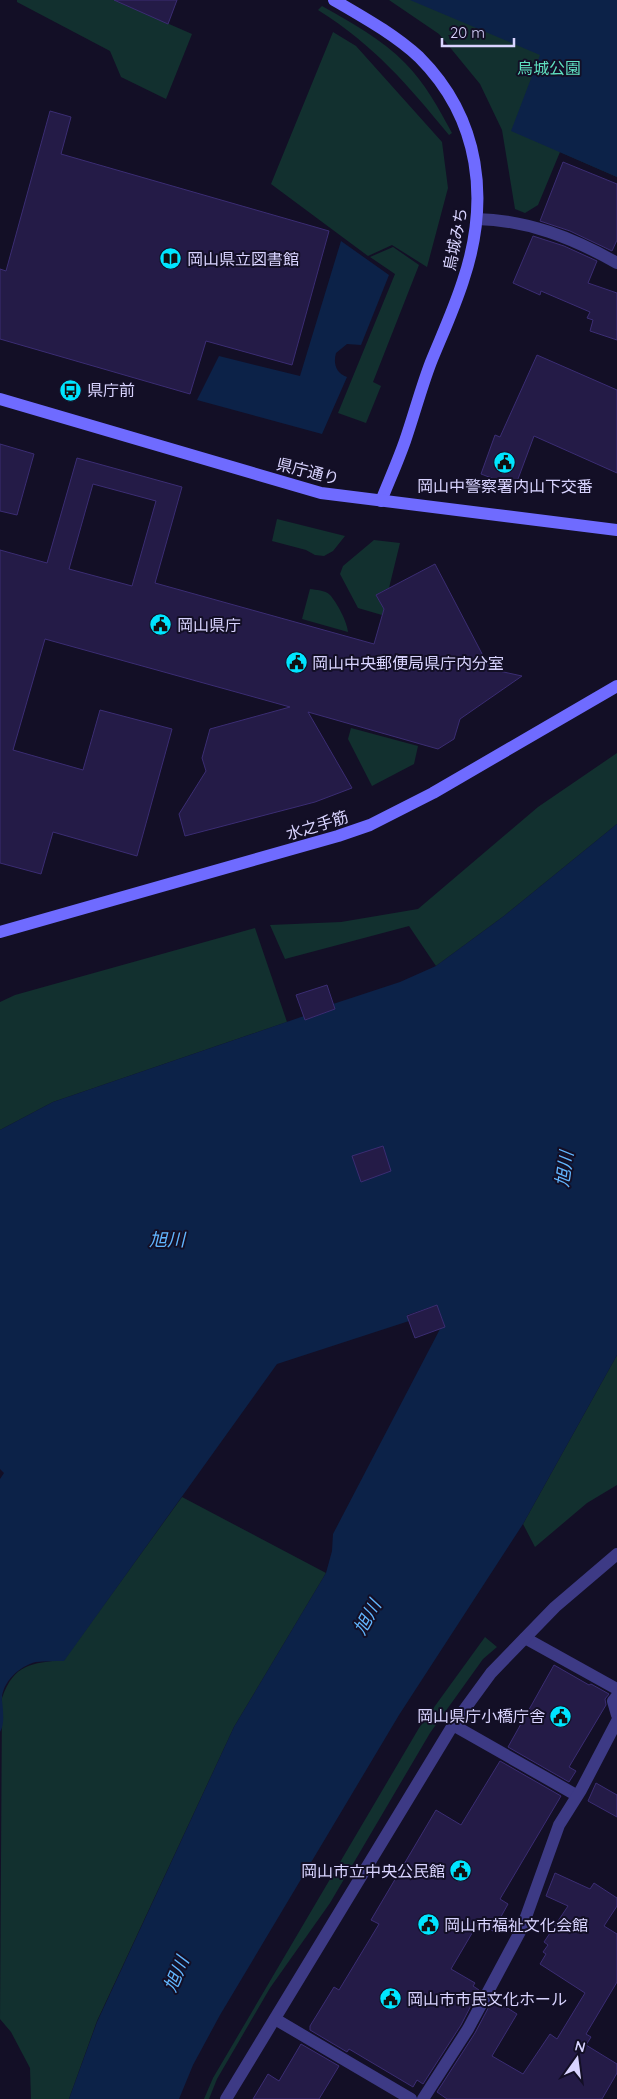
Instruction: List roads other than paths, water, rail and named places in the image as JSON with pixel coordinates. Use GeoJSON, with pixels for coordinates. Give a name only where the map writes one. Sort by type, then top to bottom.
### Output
{"type":"FeatureCollection","features":[{"type":"Feature","properties":{"kind":"street","name":"烏城みち"},"geometry":{"type":"LineString","coordinates":[[334,0],[373,23],[418,57],[452,101],[470,140],[479,199],[478,218],[463,280],[419,394],[406,440],[381,501]]}},
{"type":"Feature","properties":{"kind":"street"},"geometry":{"type":"LineString","coordinates":[[478,218],[507,219],[542,228],[617,263]]}},
{"type":"Feature","properties":{"kind":"street","name":"県庁通り"},"geometry":{"type":"LineString","coordinates":[[0,399],[321,493],[617,530]]}},
{"type":"Feature","properties":{"kind":"street","name":"水之手筋"},"geometry":{"type":"LineString","coordinates":[[0,932],[338,836],[370,825],[433,793],[617,686]]}},
{"type":"Feature","properties":{"kind":"street"},"geometry":{"type":"LineString","coordinates":[[226,2099],[453,1725],[491,1673],[555,1607],[617,1554]]}},
{"type":"Feature","properties":{"kind":"street"},"geometry":{"type":"LineString","coordinates":[[525,1638],[617,1689]]}},
{"type":"Feature","properties":{"kind":"street"},"geometry":{"type":"LineString","coordinates":[[617,1696],[614,1701],[617,1715]]}},
{"type":"Feature","properties":{"kind":"street"},"geometry":{"type":"LineString","coordinates":[[423,2099],[486,1999],[522,1928],[550,1846],[617,1721]]}},
{"type":"Feature","properties":{"kind":"street"},"geometry":{"type":"LineString","coordinates":[[453,1725],[576,1795]]}},
{"type":"Feature","properties":{"kind":"street"},"geometry":{"type":"LineString","coordinates":[[274,2019],[410,2099]]}},
{"type":"Feature","properties":{"kind":"water","name":"烏城公園"},"geometry":{"type":"Polygon","coordinates":[[[410,0],[617,0],[617,177],[511,131],[540,55],[410,0]]]}},
{"type":"Feature","properties":{"kind":"water"},"geometry":{"type":"Polygon","coordinates":[[[341,241],[389,275],[361,345],[347,344],[336,353],[336,368],[347,377],[322,434],[197,400],[219,356],[300,376],[341,241]]]}},
{"type":"Feature","properties":{"kind":"water","name":"旭川"},"geometry":{"type":"Polygon","coordinates":[[[617,824],[617,1355],[523,1524],[399,1715],[220,2015],[193,2065],[179,2099],[69,2099],[97,2022],[234,1727],[326,1573],[332,1551],[333,1534],[440,1329],[445,1327],[437,1305],[407,1315],[409,1321],[277,1364],[64,1661],[36,1662],[23,1667],[12,1676],[2,1694],[3,1721],[0,1732],[0,1479],[4,1473],[0,1469],[0,1130],[53,1102],[304,1016],[305,1020],[335,1009],[333,1004],[400,982],[436,966],[504,916],[617,824]]]}},
{"type":"Feature","properties":{"kind":"place","name":"岡山県立図書館"},"geometry":{"type":"Point","coordinates":[171,259]}},
{"type":"Feature","properties":{"kind":"place","name":"県庁前"},"geometry":{"type":"Point","coordinates":[71,390]}},
{"type":"Feature","properties":{"kind":"place","name":"岡山中警察署内山下交番"},"geometry":{"type":"Point","coordinates":[505,462]}},
{"type":"Feature","properties":{"kind":"place","name":"岡山県庁"},"geometry":{"type":"Point","coordinates":[161,625]}},
{"type":"Feature","properties":{"kind":"place","name":"岡山中央郵便局県庁内分室"},"geometry":{"type":"Point","coordinates":[296,663]}},
{"type":"Feature","properties":{"kind":"place","name":"岡山県庁小橋庁舎"},"geometry":{"type":"Point","coordinates":[561,1716]}},
{"type":"Feature","properties":{"kind":"place","name":"岡山市立中央公民館"},"geometry":{"type":"Point","coordinates":[461,1871]}},
{"type":"Feature","properties":{"kind":"place","name":"岡山市福祉文化会館"},"geometry":{"type":"Point","coordinates":[428,1925]}},
{"type":"Feature","properties":{"kind":"place","name":"岡山市市民文化ホール"},"geometry":{"type":"Point","coordinates":[391,1999]}}]}
